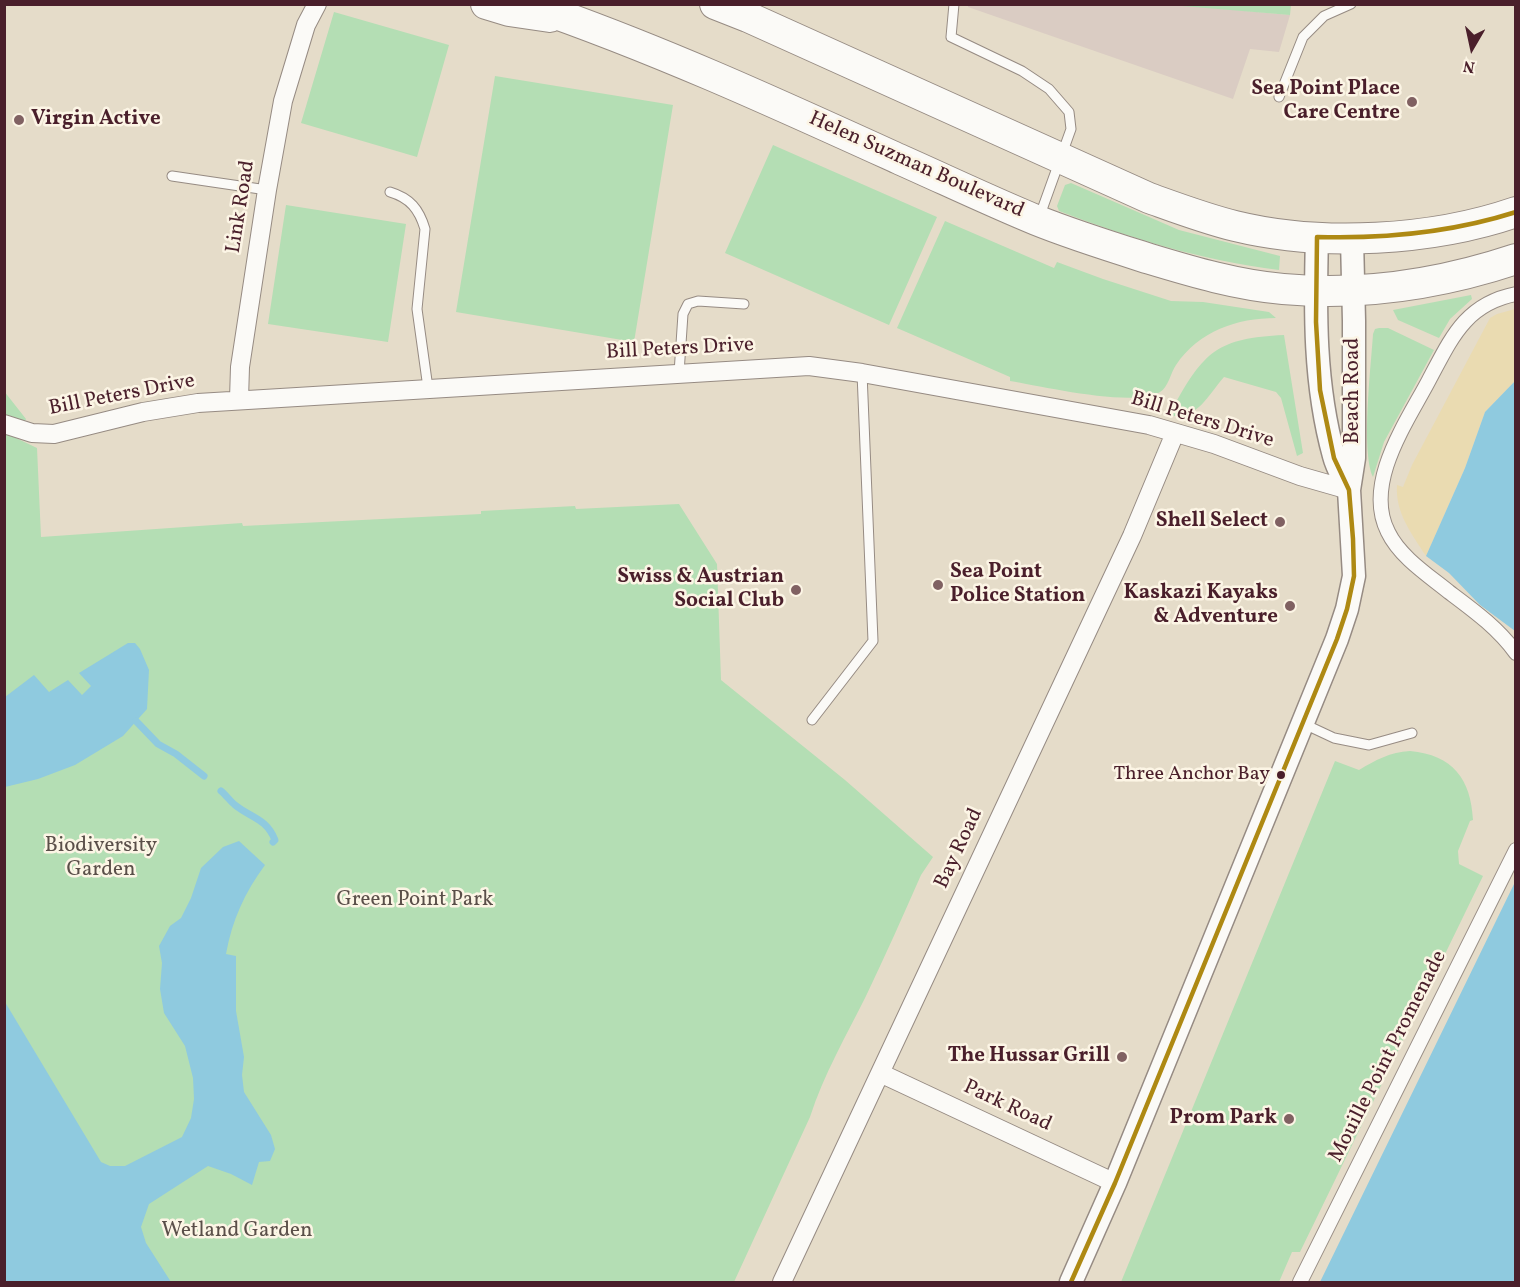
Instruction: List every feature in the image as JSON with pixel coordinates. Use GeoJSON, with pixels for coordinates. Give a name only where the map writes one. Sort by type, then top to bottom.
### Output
{"type":"FeatureCollection","features":[{"type":"Feature","properties":{"kind":"main road"},"geometry":{"type":"LineString","coordinates":[[486,4],[520,13],[570,19]]}},
{"type":"Feature","properties":{"kind":"main road","name":"Helen Suzman Boulevard"},"geometry":{"type":"LineString","coordinates":[[528,4],[734,84],[1038,221],[1108,246],[1197,273],[1244,284],[1315,291]]}},
{"type":"Feature","properties":{"kind":"main road"},"geometry":{"type":"LineString","coordinates":[[715,4],[1149,198],[1207,219],[1285,235],[1374,238],[1444,230],[1515,212]]}},
{"type":"Feature","properties":{"kind":"main road"},"geometry":{"type":"LineString","coordinates":[[1315,291],[1353,291],[1432,281],[1515,259]]}},
{"type":"Feature","properties":{"kind":"street","name":"Link Road"},"geometry":{"type":"LineString","coordinates":[[306,25],[307,4]]}},
{"type":"Feature","properties":{"kind":"street","name":"Link Road"},"geometry":{"type":"LineString","coordinates":[[239,399],[240,367],[267,190],[284,101],[306,25],[316,4]]}},
{"type":"Feature","properties":{"kind":"street","name":"Beach Road"},"geometry":{"type":"LineString","coordinates":[[1317,237],[1315,291],[1320,390],[1334,458],[1349,490]]}},
{"type":"Feature","properties":{"kind":"street","name":"Beach Road"},"geometry":{"type":"LineString","coordinates":[[1071,1282],[1115,1183],[1347,609],[1353,576],[1349,490],[1354,458],[1352,238]]}},
{"type":"Feature","properties":{"kind":"street"},"geometry":{"type":"LineString","coordinates":[[1515,294],[1468,316],[1446,349],[1392,451],[1385,469],[1382,488],[1382,510],[1387,532],[1401,550],[1424,572],[1481,616],[1515,653]]}},
{"type":"Feature","properties":{"kind":"street","name":"Bill Peters Drive"},"geometry":{"type":"LineString","coordinates":[[4,424],[43,435],[170,406],[239,399],[809,366],[862,373],[1149,424],[1214,444],[1300,476],[1349,490]]}},
{"type":"Feature","properties":{"kind":"street","name":"Bay Road"},"geometry":{"type":"LineString","coordinates":[[782,1282],[1124,554],[1175,433]]}},
{"type":"Feature","properties":{"kind":"street","name":"Mouille Point Promenade"},"geometry":{"type":"LineString","coordinates":[[1300,1282],[1515,850]]}},
{"type":"Feature","properties":{"kind":"street","name":"Park Road"},"geometry":{"type":"LineString","coordinates":[[880,1073],[1115,1183]]}},
{"type":"Feature","properties":{"kind":"lane"},"geometry":{"type":"LineString","coordinates":[[954,4],[951,37],[1022,71],[1049,89],[1068,112],[1071,129],[1038,221]]}},
{"type":"Feature","properties":{"kind":"lane"},"geometry":{"type":"LineString","coordinates":[[1279,97],[1303,37],[1324,16],[1351,4]]}},
{"type":"Feature","properties":{"kind":"lane"},"geometry":{"type":"LineString","coordinates":[[172,176],[267,190]]}},
{"type":"Feature","properties":{"kind":"lane"},"geometry":{"type":"LineString","coordinates":[[390,192],[406,199],[415,207],[422,217],[425,229],[417,309],[428,388]]}},
{"type":"Feature","properties":{"kind":"lane"},"geometry":{"type":"LineString","coordinates":[[679,373],[683,314],[688,304],[699,301],[744,304]]}},
{"type":"Feature","properties":{"kind":"lane"},"geometry":{"type":"LineString","coordinates":[[812,720],[873,641],[862,373]]}},
{"type":"Feature","properties":{"kind":"lane"},"geometry":{"type":"LineString","coordinates":[[1302,723],[1334,738],[1369,745],[1412,733]]}},
{"type":"Feature","properties":{"kind":"shaded area"},"geometry":{"type":"Polygon","coordinates":[[[968,4],[1170,4],[1290,15],[1279,52],[1250,49],[1233,99],[968,7],[968,4]]]}},
{"type":"Feature","properties":{"kind":"green space"},"geometry":{"type":"Polygon","coordinates":[[[1291,4],[1290,15],[1170,5],[1291,4]]]}},
{"type":"Feature","properties":{"kind":"green space"},"geometry":{"type":"Polygon","coordinates":[[[334,12],[449,45],[417,157],[301,123],[334,12]]]}},
{"type":"Feature","properties":{"kind":"green space"},"geometry":{"type":"Polygon","coordinates":[[[495,76],[673,105],[634,342],[456,312],[495,76]]]}},
{"type":"Feature","properties":{"kind":"green space"},"geometry":{"type":"Polygon","coordinates":[[[773,145],[937,217],[889,325],[725,253],[773,145]]]}},
{"type":"Feature","properties":{"kind":"green space"},"geometry":{"type":"Polygon","coordinates":[[[1071,183],[1179,230],[1280,256],[1279,270],[1250,266],[1167,247],[1113,231],[1059,211],[1057,206],[1065,185],[1071,183]]]}},
{"type":"Feature","properties":{"kind":"green space"},"geometry":{"type":"Polygon","coordinates":[[[286,205],[406,224],[388,342],[268,324],[286,205]]]}},
{"type":"Feature","properties":{"kind":"green space"},"geometry":{"type":"Polygon","coordinates":[[[945,221],[1054,268],[1057,262],[1171,301],[1203,302],[1269,312],[1276,318],[1233,324],[1207,335],[1185,353],[1163,390],[1147,396],[1109,397],[1010,381],[1010,377],[897,328],[945,221]]]}},
{"type":"Feature","properties":{"kind":"green space"},"geometry":{"type":"Polygon","coordinates":[[[1471,295],[1472,299],[1450,319],[1439,338],[1398,320],[1393,310],[1471,295]]]}},
{"type":"Feature","properties":{"kind":"green space"},"geometry":{"type":"Polygon","coordinates":[[[1388,328],[1434,350],[1384,442],[1373,477],[1369,464],[1367,429],[1373,334],[1375,329],[1388,328]]]}},
{"type":"Feature","properties":{"kind":"green space"},"geometry":{"type":"Polygon","coordinates":[[[1284,335],[1303,453],[1297,456],[1281,398],[1276,392],[1224,377],[1205,401],[1192,412],[1175,416],[1163,415],[1169,413],[1194,373],[1215,351],[1243,340],[1284,335]]]}},
{"type":"Feature","properties":{"kind":"green space","name":"Green Point Park"},"geometry":{"type":"Polygon","coordinates":[[[4,391],[26,419],[16,438],[37,448],[41,537],[242,523],[243,526],[481,514],[481,511],[575,506],[576,509],[679,504],[717,564],[721,680],[845,780],[933,857],[921,875],[866,996],[829,1070],[810,1117],[734,1282],[5,1282],[4,391]]]}},
{"type":"Feature","properties":{"kind":"green space"},"geometry":{"type":"Polygon","coordinates":[[[1410,751],[1438,758],[1448,764],[1464,781],[1473,820],[1470,821],[1458,851],[1459,864],[1483,876],[1300,1252],[1292,1252],[1279,1282],[1121,1282],[1335,761],[1359,770],[1390,755],[1410,751]]]}},
{"type":"Feature","properties":{"kind":"sand"},"geometry":{"type":"Polygon","coordinates":[[[1515,309],[1515,381],[1485,412],[1465,468],[1426,556],[1402,514],[1397,485],[1403,487],[1412,465],[1490,318],[1515,309]]]}},
{"type":"Feature","properties":{"kind":"water"},"geometry":{"type":"Polygon","coordinates":[[[1515,381],[1515,631],[1480,605],[1449,573],[1426,556],[1465,468],[1485,412],[1515,381]]]}},
{"type":"Feature","properties":{"kind":"water"},"geometry":{"type":"Polygon","coordinates":[[[128,643],[135,643],[140,649],[149,670],[147,709],[123,736],[75,765],[38,779],[5,787],[5,697],[34,675],[49,692],[68,680],[82,695],[91,686],[79,673],[128,643]]]}},
{"type":"Feature","properties":{"kind":"water"},"geometry":{"type":"Polygon","coordinates":[[[239,841],[265,865],[240,907],[226,954],[236,956],[236,1011],[244,1057],[242,1075],[244,1092],[271,1135],[275,1149],[270,1161],[259,1162],[252,1185],[208,1166],[149,1204],[141,1227],[146,1243],[171,1282],[5,1282],[5,1002],[101,1162],[110,1166],[125,1166],[182,1137],[191,1118],[194,1099],[193,1078],[185,1046],[164,1013],[160,989],[162,963],[159,946],[170,926],[181,918],[191,898],[201,868],[223,847],[239,841]]]}},
{"type":"Feature","properties":{"kind":"water"},"geometry":{"type":"Polygon","coordinates":[[[1515,882],[1515,1282],[1320,1282],[1515,882]]]}},
{"type":"Feature","properties":{"kind":"waterway"},"geometry":{"type":"LineString","coordinates":[[136,721],[158,744],[176,754],[204,776]]}},
{"type":"Feature","properties":{"kind":"waterway"},"geometry":{"type":"LineString","coordinates":[[221,791],[235,805],[267,827],[275,840],[273,842]]}},
{"type":"Feature","properties":{"kind":"transit line"},"geometry":{"type":"LineString","coordinates":[[1071,1282],[1115,1183],[1337,639],[1347,609],[1354,576],[1353,539],[1349,490],[1334,458],[1320,390],[1316,322],[1317,237],[1392,236],[1442,230],[1516,212]]}},
{"type":"Feature","properties":{"kind":"place","name":"Sea Point Place Care Centre"},"geometry":{"type":"Point","coordinates":[1412,102]}},
{"type":"Feature","properties":{"kind":"place","name":"Virgin Active"},"geometry":{"type":"Point","coordinates":[19,120]}},
{"type":"Feature","properties":{"kind":"place","name":"Shell Select"},"geometry":{"type":"Point","coordinates":[1280,522]}},
{"type":"Feature","properties":{"kind":"place","name":"Sea Point Police Station"},"geometry":{"type":"Point","coordinates":[938,585]}},
{"type":"Feature","properties":{"kind":"place","name":"Swiss & Austrian Social Club"},"geometry":{"type":"Point","coordinates":[796,590]}},
{"type":"Feature","properties":{"kind":"place","name":"Kaskazi Kayaks & Adventure"},"geometry":{"type":"Point","coordinates":[1290,606]}},
{"type":"Feature","properties":{"kind":"place","name":"Three Anchor Bay"},"geometry":{"type":"Point","coordinates":[1281,775]}},
{"type":"Feature","properties":{"kind":"place","name":"The Hussar Grill"},"geometry":{"type":"Point","coordinates":[1122,1057]}},
{"type":"Feature","properties":{"kind":"place","name":"Prom Park"},"geometry":{"type":"Point","coordinates":[1289,1119]}},
{"type":"Feature","properties":{"kind":"park label","name":"Biodiversity Garden"},"geometry":{"type":"Point","coordinates":[101,859]}},
{"type":"Feature","properties":{"kind":"park label","name":"Wetland Garden"},"geometry":{"type":"Point","coordinates":[237,1232]}}]}
